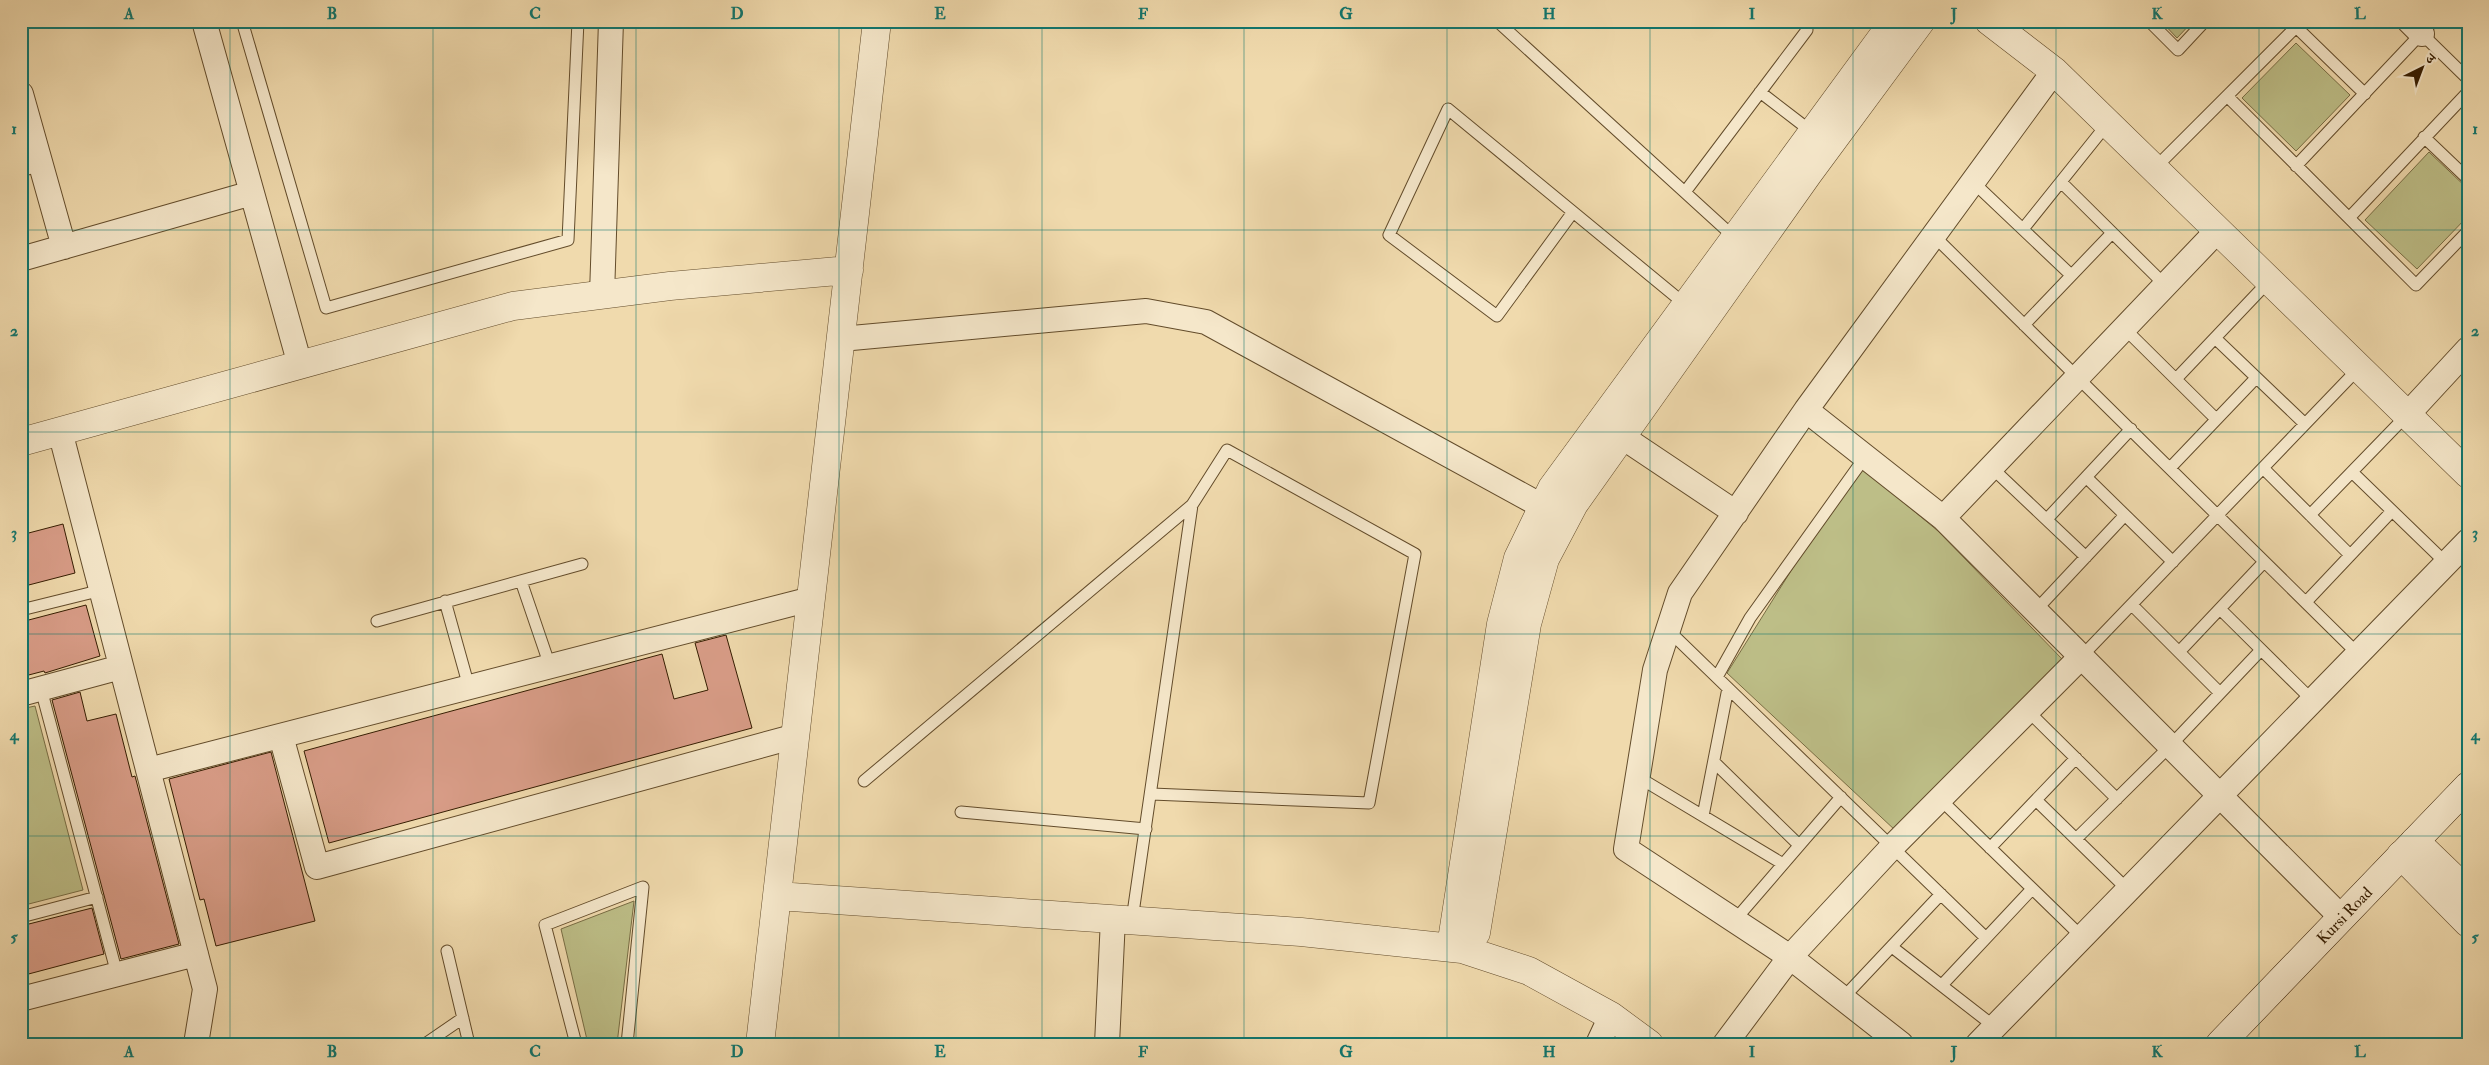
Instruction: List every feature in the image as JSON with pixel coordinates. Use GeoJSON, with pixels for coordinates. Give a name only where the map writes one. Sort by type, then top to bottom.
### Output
{"type":"FeatureCollection","features":[{"type":"Feature","properties":{"kind":"street"},"geometry":{"type":"LineString","coordinates":[[204,21],[300,365]]}},
{"type":"Feature","properties":{"kind":"street"},"geometry":{"type":"LineString","coordinates":[[602,295],[611,21]]}},
{"type":"Feature","properties":{"kind":"street"},"geometry":{"type":"LineString","coordinates":[[760,1044],[877,21]]}},
{"type":"Feature","properties":{"kind":"street"},"geometry":{"type":"LineString","coordinates":[[1611,429],[1686,305],[1894,21]]}},
{"type":"Feature","properties":{"kind":"street"},"geometry":{"type":"LineString","coordinates":[[1462,950],[1453,934],[1501,624],[1518,558],[1554,513],[1552,488],[1611,429],[1808,174],[1921,21]]}},
{"type":"Feature","properties":{"kind":"street"},"geometry":{"type":"LineString","coordinates":[[1989,21],[2054,71],[2108,122],[2468,474]]}},
{"type":"Feature","properties":{"kind":"street"},"geometry":{"type":"LineString","coordinates":[[1901,1044],[1790,957],[1626,849],[1655,670],[1680,593],[1806,410],[2054,71]]}},
{"type":"Feature","properties":{"kind":"street"},"geometry":{"type":"LineString","coordinates":[[21,94],[31,168],[64,247]]}},
{"type":"Feature","properties":{"kind":"street"},"geometry":{"type":"LineString","coordinates":[[21,259],[252,192]]}},
{"type":"Feature","properties":{"kind":"street"},"geometry":{"type":"LineString","coordinates":[[1943,518],[2218,230]]}},
{"type":"Feature","properties":{"kind":"street"},"geometry":{"type":"LineString","coordinates":[[21,442],[513,306],[670,286],[849,270]]}},
{"type":"Feature","properties":{"kind":"street"},"geometry":{"type":"LineString","coordinates":[[841,340],[1146,311],[1206,322],[1554,513]]}},
{"type":"Feature","properties":{"kind":"street"},"geometry":{"type":"LineString","coordinates":[[2407,415],[2468,349]]}},
{"type":"Feature","properties":{"kind":"street"},"geometry":{"type":"LineString","coordinates":[[1806,410],[1943,518],[2341,917]]}},
{"type":"Feature","properties":{"kind":"street"},"geometry":{"type":"LineString","coordinates":[[1611,429],[1736,513]]}},
{"type":"Feature","properties":{"kind":"street"},"geometry":{"type":"LineString","coordinates":[[60,431],[205,989],[196,1044]]}},
{"type":"Feature","properties":{"kind":"street"},"geometry":{"type":"LineString","coordinates":[[1978,1044],[2468,541]]}},
{"type":"Feature","properties":{"kind":"street"},"geometry":{"type":"LineString","coordinates":[[148,770],[811,598]]}},
{"type":"Feature","properties":{"kind":"street"},"geometry":{"type":"LineString","coordinates":[[1725,1044],[1790,957],[1892,847],[2082,656]]}},
{"type":"Feature","properties":{"kind":"street"},"geometry":{"type":"LineString","coordinates":[[31,691],[121,667]]}},
{"type":"Feature","properties":{"kind":"street"},"geometry":{"type":"LineString","coordinates":[[281,736],[317,867],[796,736]]}},
{"type":"Feature","properties":{"kind":"street","name":"Kursi Road"},"geometry":{"type":"LineString","coordinates":[[2220,1044],[2408,848],[2466,792]]}},
{"type":"Feature","properties":{"kind":"street"},"geometry":{"type":"LineString","coordinates":[[2408,848],[2468,892]]}},
{"type":"Feature","properties":{"kind":"street"},"geometry":{"type":"LineString","coordinates":[[2408,848],[2468,923]]}},
{"type":"Feature","properties":{"kind":"street"},"geometry":{"type":"LineString","coordinates":[[777,896],[1301,932],[1462,950],[1529,971],[1612,1016],[1650,1044]]}},
{"type":"Feature","properties":{"kind":"street"},"geometry":{"type":"LineString","coordinates":[[1107,1044],[1122,919]]}},
{"type":"Feature","properties":{"kind":"street"},"geometry":{"type":"LineString","coordinates":[[21,999],[196,954]]}},
{"type":"Feature","properties":{"kind":"street"},"geometry":{"type":"LineString","coordinates":[[1598,1044],[1612,1016]]}},
{"type":"Feature","properties":{"kind":"lane"},"geometry":{"type":"LineString","coordinates":[[242,21],[326,308],[568,240],[578,21]]}},
{"type":"Feature","properties":{"kind":"lane"},"geometry":{"type":"LineString","coordinates":[[1497,21],[1735,238]]}},
{"type":"Feature","properties":{"kind":"lane"},"geometry":{"type":"LineString","coordinates":[[1685,192],[1807,30],[1805,21]]}},
{"type":"Feature","properties":{"kind":"lane"},"geometry":{"type":"LineString","coordinates":[[2149,21],[2178,50],[2205,21]]}},
{"type":"Feature","properties":{"kind":"lane"},"geometry":{"type":"LineString","coordinates":[[2155,168],[2227,96],[2293,24],[2365,94]]}},
{"type":"Feature","properties":{"kind":"lane"},"geometry":{"type":"LineString","coordinates":[[2296,166],[2365,94],[2421,25],[2468,80]]}},
{"type":"Feature","properties":{"kind":"lane"},"geometry":{"type":"LineString","coordinates":[[1760,92],[1812,132]]}},
{"type":"Feature","properties":{"kind":"lane"},"geometry":{"type":"LineString","coordinates":[[2349,218],[2468,92]]}},
{"type":"Feature","properties":{"kind":"lane"},"geometry":{"type":"LineString","coordinates":[[2227,96],[2416,285],[2468,231]]}},
{"type":"Feature","properties":{"kind":"lane"},"geometry":{"type":"LineString","coordinates":[[1573,212],[1496,316],[1389,234],[1448,110],[1573,212],[1686,305]]}},
{"type":"Feature","properties":{"kind":"lane"},"geometry":{"type":"LineString","coordinates":[[2023,230],[2108,122]]}},
{"type":"Feature","properties":{"kind":"lane"},"geometry":{"type":"LineString","coordinates":[[2424,137],[2468,180]]}},
{"type":"Feature","properties":{"kind":"lane"},"geometry":{"type":"LineString","coordinates":[[1973,182],[2071,275]]}},
{"type":"Feature","properties":{"kind":"lane"},"geometry":{"type":"LineString","coordinates":[[2061,182],[2165,286]]}},
{"type":"Feature","properties":{"kind":"lane"},"geometry":{"type":"LineString","coordinates":[[2024,325],[2112,233]]}},
{"type":"Feature","properties":{"kind":"lane"},"geometry":{"type":"LineString","coordinates":[[1934,236],[2358,654]]}},
{"type":"Feature","properties":{"kind":"lane"},"geometry":{"type":"LineString","coordinates":[[2176,379],[2269,280]]}},
{"type":"Feature","properties":{"kind":"lane"},"geometry":{"type":"LineString","coordinates":[[2124,328],[2216,419]]}},
{"type":"Feature","properties":{"kind":"lane"},"geometry":{"type":"LineString","coordinates":[[2215,338],[2305,424]]}},
{"type":"Feature","properties":{"kind":"lane"},"geometry":{"type":"LineString","coordinates":[[2082,656],[2359,368]]}},
{"type":"Feature","properties":{"kind":"lane"},"geometry":{"type":"LineString","coordinates":[[2170,468],[2256,378]]}},
{"type":"Feature","properties":{"kind":"lane"},"geometry":{"type":"LineString","coordinates":[[2310,515],[2407,415]]}},
{"type":"Feature","properties":{"kind":"lane"},"geometry":{"type":"LineString","coordinates":[[2047,519],[2131,429]]}},
{"type":"Feature","properties":{"kind":"lane"},"geometry":{"type":"LineString","coordinates":[[864,781],[1192,505],[1227,450],[1415,554],[1369,803],[1152,794]]}},
{"type":"Feature","properties":{"kind":"lane"},"geometry":{"type":"LineString","coordinates":[[1717,677],[1750,618],[1866,456]]}},
{"type":"Feature","properties":{"kind":"lane"},"geometry":{"type":"LineString","coordinates":[[1992,467],[2086,557]]}},
{"type":"Feature","properties":{"kind":"lane"},"geometry":{"type":"LineString","coordinates":[[2263,468],[2349,554]]}},
{"type":"Feature","properties":{"kind":"lane"},"geometry":{"type":"LineString","coordinates":[[2352,472],[2446,563]]}},
{"type":"Feature","properties":{"kind":"lane"},"geometry":{"type":"LineString","coordinates":[[2086,477],[2173,562]]}},
{"type":"Feature","properties":{"kind":"lane"},"geometry":{"type":"LineString","coordinates":[[1122,919],[1146,829],[1152,794],[1192,505]]}},
{"type":"Feature","properties":{"kind":"lane"},"geometry":{"type":"LineString","coordinates":[[2306,602],[2392,510]]}},
{"type":"Feature","properties":{"kind":"lane"},"geometry":{"type":"LineString","coordinates":[[2036,610],[2125,516]]}},
{"type":"Feature","properties":{"kind":"lane"},"geometry":{"type":"LineString","coordinates":[[2179,652],[2264,562]]}},
{"type":"Feature","properties":{"kind":"lane"},"geometry":{"type":"LineString","coordinates":[[376,620],[582,564]]}},
{"type":"Feature","properties":{"kind":"lane"},"geometry":{"type":"LineString","coordinates":[[521,580],[550,666]]}},
{"type":"Feature","properties":{"kind":"lane"},"geometry":{"type":"LineString","coordinates":[[21,610],[102,590]]}},
{"type":"Feature","properties":{"kind":"lane"},"geometry":{"type":"LineString","coordinates":[[445,602],[469,687]]}},
{"type":"Feature","properties":{"kind":"lane"},"geometry":{"type":"LineString","coordinates":[[2132,605],[2220,693]]}},
{"type":"Feature","properties":{"kind":"lane"},"geometry":{"type":"LineString","coordinates":[[2220,609],[2312,700]]}},
{"type":"Feature","properties":{"kind":"lane"},"geometry":{"type":"LineString","coordinates":[[1668,630],[1986,938]]}},
{"type":"Feature","properties":{"kind":"lane"},"geometry":{"type":"LineString","coordinates":[[2076,839],[2170,746],[2260,650]]}},
{"type":"Feature","properties":{"kind":"lane"},"geometry":{"type":"LineString","coordinates":[[1703,816],[1728,688]]}},
{"type":"Feature","properties":{"kind":"lane"},"geometry":{"type":"LineString","coordinates":[[31,691],[97,897],[117,974]]}},
{"type":"Feature","properties":{"kind":"lane"},"geometry":{"type":"LineString","coordinates":[[2028,711],[2117,799]]}},
{"type":"Feature","properties":{"kind":"lane"},"geometry":{"type":"LineString","coordinates":[[1990,848],[2076,758]]}},
{"type":"Feature","properties":{"kind":"lane"},"geometry":{"type":"LineString","coordinates":[[1714,762],[1799,845]]}},
{"type":"Feature","properties":{"kind":"lane"},"geometry":{"type":"LineString","coordinates":[[1638,777],[1783,864]]}},
{"type":"Feature","properties":{"kind":"lane"},"geometry":{"type":"LineString","coordinates":[[1734,920],[1840,797]]}},
{"type":"Feature","properties":{"kind":"lane"},"geometry":{"type":"LineString","coordinates":[[1940,799],[2082,937]]}},
{"type":"Feature","properties":{"kind":"lane"},"geometry":{"type":"LineString","coordinates":[[2036,800],[2128,890]]}},
{"type":"Feature","properties":{"kind":"lane"},"geometry":{"type":"LineString","coordinates":[[961,812],[1146,829]]}},
{"type":"Feature","properties":{"kind":"lane"},"geometry":{"type":"LineString","coordinates":[[576,1044],[545,925],[643,887],[627,1044]]}},
{"type":"Feature","properties":{"kind":"lane"},"geometry":{"type":"LineString","coordinates":[[1942,985],[2032,888]]}},
{"type":"Feature","properties":{"kind":"lane"},"geometry":{"type":"LineString","coordinates":[[1843,998],[1941,894]]}},
{"type":"Feature","properties":{"kind":"lane"},"geometry":{"type":"LineString","coordinates":[[21,917],[97,897]]}},
{"type":"Feature","properties":{"kind":"lane"},"geometry":{"type":"LineString","coordinates":[[1892,947],[1995,1027]]}},
{"type":"Feature","properties":{"kind":"lane"},"geometry":{"type":"LineString","coordinates":[[447,951],[469,1044]]}},
{"type":"Feature","properties":{"kind":"lane"},"geometry":{"type":"LineString","coordinates":[[425,1044],[463,1018]]}},
{"type":"Feature","properties":{"kind":"green space"},"geometry":{"type":"Polygon","coordinates":[[[2161,21],[2193,21],[2177,38],[2161,21]]]}},
{"type":"Feature","properties":{"kind":"green space"},"geometry":{"type":"Polygon","coordinates":[[[2296,43],[2350,95],[2296,151],[2242,98],[2296,43]]]}},
{"type":"Feature","properties":{"kind":"green space"},"geometry":{"type":"Polygon","coordinates":[[[2429,152],[2468,189],[2468,216],[2417,269],[2365,220],[2429,152]]]}},
{"type":"Feature","properties":{"kind":"green space"},"geometry":{"type":"Polygon","coordinates":[[[1863,469],[1938,531],[2063,660],[1896,831],[1727,673],[1794,566],[1863,469]]]}},
{"type":"Feature","properties":{"kind":"green space"},"geometry":{"type":"Polygon","coordinates":[[[35,706],[83,890],[21,906],[21,709],[35,706]]]}},
{"type":"Feature","properties":{"kind":"green space"},"geometry":{"type":"Polygon","coordinates":[[[634,901],[617,1044],[588,1044],[561,929],[634,901]]]}},
{"type":"Feature","properties":{"kind":"building"},"geometry":{"type":"Polygon","coordinates":[[[63,524],[75,573],[21,587],[21,535],[63,524]]]}},
{"type":"Feature","properties":{"kind":"building"},"geometry":{"type":"Polygon","coordinates":[[[86,605],[100,656],[45,673],[44,671],[21,677],[21,622],[86,605]]]}},
{"type":"Feature","properties":{"kind":"building"},"geometry":{"type":"Polygon","coordinates":[[[726,635],[752,728],[329,843],[304,751],[662,654],[674,699],[708,690],[695,643],[726,635]]]}},
{"type":"Feature","properties":{"kind":"building"},"geometry":{"type":"Polygon","coordinates":[[[80,692],[87,721],[116,714],[132,777],[135,776],[179,944],[121,959],[52,700],[80,692]]]}},
{"type":"Feature","properties":{"kind":"building"},"geometry":{"type":"Polygon","coordinates":[[[271,752],[315,921],[216,946],[204,899],[200,900],[169,779],[271,752]]]}},
{"type":"Feature","properties":{"kind":"building"},"geometry":{"type":"Polygon","coordinates":[[[92,908],[104,954],[21,976],[21,926],[92,908]]]}}]}
